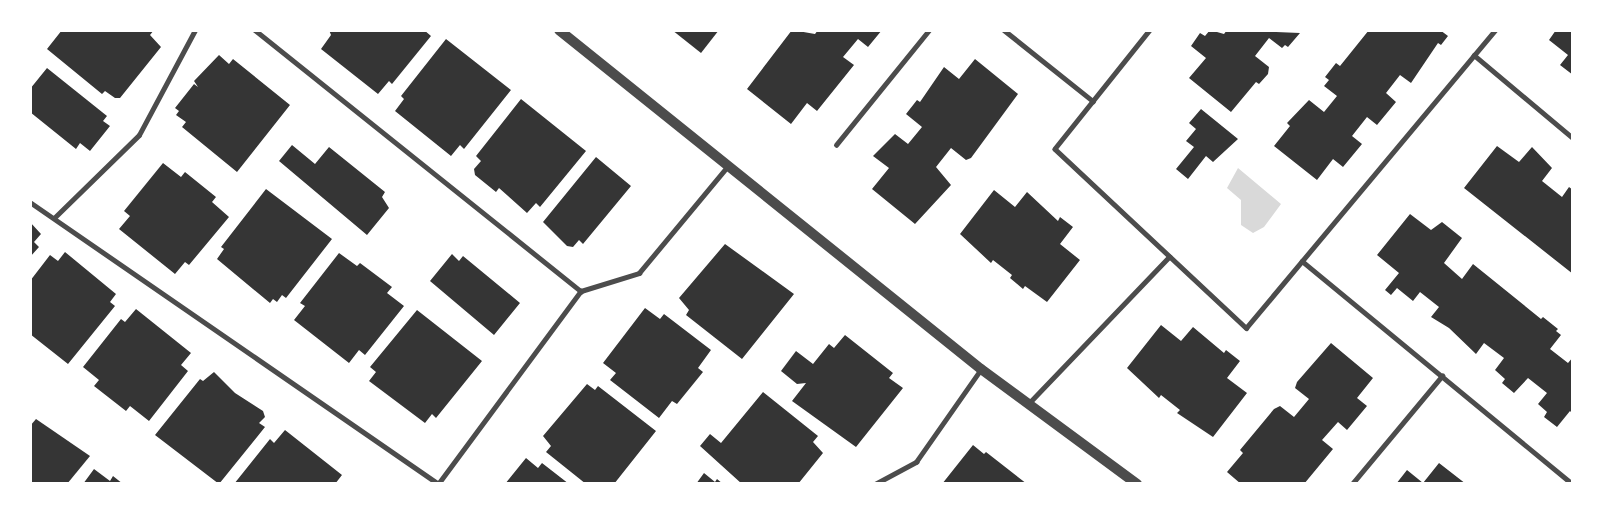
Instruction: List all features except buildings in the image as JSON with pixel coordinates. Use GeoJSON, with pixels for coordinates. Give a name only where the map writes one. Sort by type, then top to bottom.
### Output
{"type":"FeatureCollection","features":[{"type":"Feature","properties":{"kind":"street"},"geometry":{"type":"LineString","coordinates":[[559,30],[981,369],[1137,484]]}},
{"type":"Feature","properties":{"kind":"lane"},"geometry":{"type":"LineString","coordinates":[[55,218],[140,135],[195,30]]}},
{"type":"Feature","properties":{"kind":"lane"},"geometry":{"type":"LineString","coordinates":[[255,30],[581,291]]}},
{"type":"Feature","properties":{"kind":"lane"},"geometry":{"type":"LineString","coordinates":[[836,144],[929,30]]}},
{"type":"Feature","properties":{"kind":"lane"},"geometry":{"type":"LineString","coordinates":[[1004,30],[1093,101]]}},
{"type":"Feature","properties":{"kind":"lane"},"geometry":{"type":"LineString","coordinates":[[1150,30],[1055,149],[1246,328],[1495,30]]}},
{"type":"Feature","properties":{"kind":"lane"},"geometry":{"type":"LineString","coordinates":[[1473,56],[1573,138]]}},
{"type":"Feature","properties":{"kind":"lane"},"geometry":{"type":"LineString","coordinates":[[30,202],[438,483],[581,291],[639,273],[728,167]]}},
{"type":"Feature","properties":{"kind":"lane"},"geometry":{"type":"LineString","coordinates":[[1028,404],[1169,257]]}},
{"type":"Feature","properties":{"kind":"lane"},"geometry":{"type":"LineString","coordinates":[[1302,261],[1573,484]]}},
{"type":"Feature","properties":{"kind":"lane"},"geometry":{"type":"LineString","coordinates":[[875,484],[916,462],[981,369]]}},
{"type":"Feature","properties":{"kind":"lane"},"geometry":{"type":"LineString","coordinates":[[1352,484],[1442,376]]}},
{"type":"Feature","properties":{"kind":"shaded area"},"geometry":{"type":"Polygon","coordinates":[[[1238,168],[1281,204],[1264,227],[1253,233],[1241,225],[1241,200],[1227,188],[1238,168]]]}}]}
